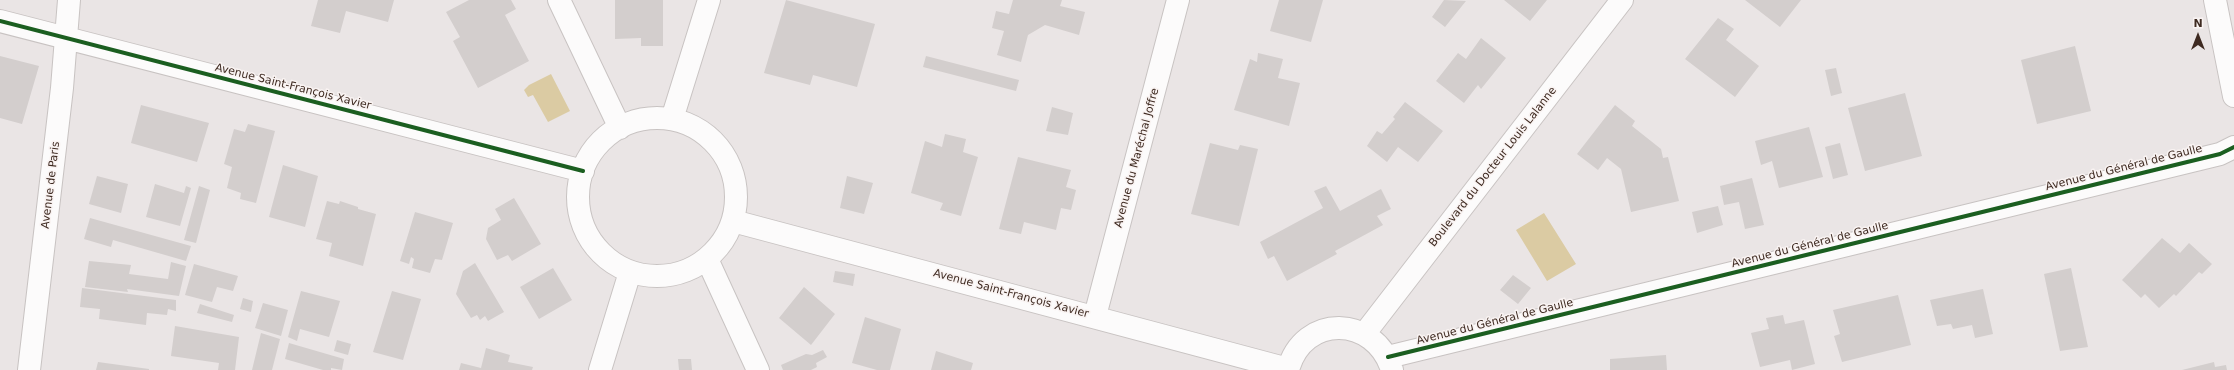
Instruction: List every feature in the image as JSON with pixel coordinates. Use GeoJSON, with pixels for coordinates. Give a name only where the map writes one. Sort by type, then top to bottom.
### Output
{"type":"FeatureCollection","features":[{"type":"Feature","properties":{"kind":"street","name":"Avenue de Paris"},"geometry":{"type":"LineString","coordinates":[[29,370],[62,88],[69,0]]}},
{"type":"Feature","properties":{"kind":"street"},"geometry":{"type":"LineString","coordinates":[[559,0],[620,128]]}},
{"type":"Feature","properties":{"kind":"street"},"geometry":{"type":"LineString","coordinates":[[672,119],[709,0]]}},
{"type":"Feature","properties":{"kind":"street","name":"Avenue du Maréchal Joffre"},"geometry":{"type":"LineString","coordinates":[[1095,316],[1178,0]]}},
{"type":"Feature","properties":{"kind":"street","name":"Boulevard du Docteur Louis Lalanne"},"geometry":{"type":"LineString","coordinates":[[1365,333],[1622,0]]}},
{"type":"Feature","properties":{"kind":"street"},"geometry":{"type":"LineString","coordinates":[[2215,0],[2234,96]]}},
{"type":"Feature","properties":{"kind":"street","name":"Avenue Saint-François Xavier"},"geometry":{"type":"LineString","coordinates":[[0,21],[583,171]]}},
{"type":"Feature","properties":{"kind":"street"},"geometry":{"type":"LineString","coordinates":[[645,119],[672,119],[697,128],[718,145],[731,169],[737,195],[733,221],[723,242],[707,259],[684,272],[657,277],[630,272],[609,260],[592,242],[581,220],[578,195],[583,171],[591,153],[604,139],[620,128],[645,119]]}},
{"type":"Feature","properties":{"kind":"street","name":"Avenue du Général de Gaulle"},"geometry":{"type":"LineString","coordinates":[[1390,364],[2220,154],[2234,147]]}},
{"type":"Feature","properties":{"kind":"street","name":"Avenue Saint-François Xavier"},"geometry":{"type":"LineString","coordinates":[[733,221],[1095,316],[1288,369]]}},
{"type":"Feature","properties":{"kind":"street"},"geometry":{"type":"LineString","coordinates":[[707,259],[758,370]]}},
{"type":"Feature","properties":{"kind":"street"},"geometry":{"type":"LineString","coordinates":[[600,370],[630,272]]}},
{"type":"Feature","properties":{"kind":"street"},"geometry":{"type":"LineString","coordinates":[[1288,369],[1294,354],[1304,341],[1318,332],[1334,328],[1349,328],[1365,333],[1374,339],[1390,364]]}},
{"type":"Feature","properties":{"kind":"shaded area"},"geometry":{"type":"Polygon","coordinates":[[[551,74],[570,111],[548,122],[533,95],[528,97],[524,90],[529,85],[551,74]]]}},
{"type":"Feature","properties":{"kind":"shaded area"},"geometry":{"type":"Polygon","coordinates":[[[1544,213],[1576,264],[1547,281],[1516,230],[1544,213]]]}},
{"type":"Feature","properties":{"kind":"building"},"geometry":{"type":"Polygon","coordinates":[[[318,0],[394,0],[388,22],[346,11],[340,33],[311,26],[318,0]]]}},
{"type":"Feature","properties":{"kind":"building"},"geometry":{"type":"Polygon","coordinates":[[[469,0],[511,0],[516,9],[505,15],[529,61],[478,88],[453,41],[460,37],[446,12],[469,0]]]}},
{"type":"Feature","properties":{"kind":"building"},"geometry":{"type":"Polygon","coordinates":[[[615,0],[663,0],[663,46],[641,46],[641,38],[615,39],[615,0]]]}},
{"type":"Feature","properties":{"kind":"building"},"geometry":{"type":"Polygon","coordinates":[[[786,0],[875,24],[857,87],[813,75],[810,85],[764,73],[786,0]]]}},
{"type":"Feature","properties":{"kind":"building"},"geometry":{"type":"Polygon","coordinates":[[[1013,0],[1062,0],[1060,6],[1085,12],[1079,35],[1045,25],[1028,35],[1021,62],[997,55],[1004,31],[992,28],[996,11],[1009,14],[1013,0]]]}},
{"type":"Feature","properties":{"kind":"building"},"geometry":{"type":"Polygon","coordinates":[[[1279,0],[1323,0],[1311,42],[1270,31],[1279,0]]]}},
{"type":"Feature","properties":{"kind":"building"},"geometry":{"type":"Polygon","coordinates":[[[1444,0],[1466,1],[1445,27],[1432,17],[1444,0]]]}},
{"type":"Feature","properties":{"kind":"building"},"geometry":{"type":"Polygon","coordinates":[[[1504,0],[1547,0],[1530,21],[1504,0]]]}},
{"type":"Feature","properties":{"kind":"building"},"geometry":{"type":"Polygon","coordinates":[[[1745,0],[1801,0],[1780,27],[1745,0]]]}},
{"type":"Feature","properties":{"kind":"building"},"geometry":{"type":"Polygon","coordinates":[[[1718,18],[1734,29],[1726,40],[1759,66],[1735,97],[1685,59],[1718,18]]]}},
{"type":"Feature","properties":{"kind":"building"},"geometry":{"type":"Polygon","coordinates":[[[1481,38],[1506,58],[1481,89],[1478,85],[1464,103],[1436,81],[1458,53],[1466,59],[1481,38]]]}},
{"type":"Feature","properties":{"kind":"building"},"geometry":{"type":"Polygon","coordinates":[[[2075,46],[2091,111],[2037,124],[2021,60],[2075,46]]]}},
{"type":"Feature","properties":{"kind":"building"},"geometry":{"type":"Polygon","coordinates":[[[1258,53],[1283,59],[1278,78],[1300,83],[1289,126],[1234,110],[1250,59],[1257,62],[1258,53]]]}},
{"type":"Feature","properties":{"kind":"building"},"geometry":{"type":"Polygon","coordinates":[[[0,56],[39,66],[22,124],[0,118],[0,56]]]}},
{"type":"Feature","properties":{"kind":"building"},"geometry":{"type":"Polygon","coordinates":[[[926,56],[1019,80],[1016,91],[923,67],[926,56]]]}},
{"type":"Feature","properties":{"kind":"building"},"geometry":{"type":"Polygon","coordinates":[[[1836,68],[1842,93],[1831,96],[1825,70],[1836,68]]]}},
{"type":"Feature","properties":{"kind":"building"},"geometry":{"type":"Polygon","coordinates":[[[1905,93],[1922,156],[1865,171],[1848,108],[1905,93]]]}},
{"type":"Feature","properties":{"kind":"building"},"geometry":{"type":"Polygon","coordinates":[[[1405,102],[1443,131],[1418,162],[1398,147],[1387,162],[1367,146],[1377,131],[1382,134],[1395,119],[1393,117],[1405,102]]]}},
{"type":"Feature","properties":{"kind":"building"},"geometry":{"type":"Polygon","coordinates":[[[141,105],[209,123],[197,162],[131,143],[141,105]]]}},
{"type":"Feature","properties":{"kind":"building"},"geometry":{"type":"Polygon","coordinates":[[[1615,105],[1635,121],[1632,126],[1661,149],[1663,158],[1668,157],[1679,201],[1631,212],[1621,169],[1607,158],[1598,170],[1577,154],[1615,105]]]}},
{"type":"Feature","properties":{"kind":"building"},"geometry":{"type":"Polygon","coordinates":[[[1052,107],[1073,113],[1068,135],[1046,131],[1052,107]]]}},
{"type":"Feature","properties":{"kind":"building"},"geometry":{"type":"Polygon","coordinates":[[[248,124],[275,131],[256,203],[240,199],[241,193],[227,188],[232,167],[224,164],[234,129],[245,132],[248,124]]]}},
{"type":"Feature","properties":{"kind":"building"},"geometry":{"type":"Polygon","coordinates":[[[1809,127],[1823,177],[1779,188],[1772,161],[1761,165],[1755,141],[1809,127]]]}},
{"type":"Feature","properties":{"kind":"building"},"geometry":{"type":"Polygon","coordinates":[[[945,134],[966,139],[963,152],[978,157],[961,216],[940,210],[943,203],[911,193],[925,141],[942,147],[945,134]]]}},
{"type":"Feature","properties":{"kind":"building"},"geometry":{"type":"Polygon","coordinates":[[[1210,143],[1238,150],[1240,145],[1258,149],[1239,226],[1191,214],[1210,143]]]}},
{"type":"Feature","properties":{"kind":"building"},"geometry":{"type":"Polygon","coordinates":[[[1840,143],[1848,175],[1833,179],[1825,147],[1840,143]]]}},
{"type":"Feature","properties":{"kind":"building"},"geometry":{"type":"Polygon","coordinates":[[[1018,157],[1071,170],[1066,187],[1076,190],[1071,210],[1061,208],[1056,230],[1024,222],[1021,234],[999,229],[1018,157]]]}},
{"type":"Feature","properties":{"kind":"building"},"geometry":{"type":"Polygon","coordinates":[[[283,165],[318,176],[305,227],[269,217],[283,165]]]}},
{"type":"Feature","properties":{"kind":"building"},"geometry":{"type":"Polygon","coordinates":[[[97,176],[128,184],[121,213],[89,204],[97,176]]]}},
{"type":"Feature","properties":{"kind":"building"},"geometry":{"type":"Polygon","coordinates":[[[847,176],[873,183],[864,214],[840,208],[847,176]]]}},
{"type":"Feature","properties":{"kind":"building"},"geometry":{"type":"Polygon","coordinates":[[[1752,178],[1764,225],[1745,229],[1739,202],[1724,205],[1720,186],[1752,178]]]}},
{"type":"Feature","properties":{"kind":"building"},"geometry":{"type":"Polygon","coordinates":[[[155,184],[184,193],[186,186],[191,188],[180,226],[146,217],[155,184]]]}},
{"type":"Feature","properties":{"kind":"building"},"geometry":{"type":"Polygon","coordinates":[[[199,186],[210,190],[196,243],[184,240],[199,186]]]}},
{"type":"Feature","properties":{"kind":"building"},"geometry":{"type":"Polygon","coordinates":[[[1326,186],[1340,211],[1381,189],[1391,209],[1377,216],[1383,225],[1335,251],[1337,254],[1287,281],[1274,256],[1268,259],[1260,242],[1323,208],[1314,191],[1326,186]]]}},
{"type":"Feature","properties":{"kind":"building"},"geometry":{"type":"Polygon","coordinates":[[[514,198],[541,244],[512,261],[508,255],[497,260],[486,239],[488,228],[501,220],[495,209],[514,198]]]}},
{"type":"Feature","properties":{"kind":"building"},"geometry":{"type":"Polygon","coordinates":[[[327,201],[339,204],[340,201],[358,207],[358,209],[376,214],[363,266],[329,256],[332,243],[316,239],[327,201]]]}},
{"type":"Feature","properties":{"kind":"building"},"geometry":{"type":"Polygon","coordinates":[[[1718,206],[1723,225],[1697,233],[1692,212],[1718,206]]]}},
{"type":"Feature","properties":{"kind":"building"},"geometry":{"type":"Polygon","coordinates":[[[415,212],[453,223],[442,260],[435,259],[430,273],[412,268],[414,259],[411,257],[409,264],[400,261],[415,212]]]}},
{"type":"Feature","properties":{"kind":"building"},"geometry":{"type":"Polygon","coordinates":[[[90,218],[191,246],[186,261],[113,240],[111,247],[84,239],[90,218]]]}},
{"type":"Feature","properties":{"kind":"building"},"geometry":{"type":"Polygon","coordinates":[[[2162,238],[2180,253],[2189,243],[2212,264],[2202,274],[2199,272],[2176,296],[2174,294],[2159,308],[2145,294],[2141,298],[2122,280],[2162,238]]]}},
{"type":"Feature","properties":{"kind":"building"},"geometry":{"type":"Polygon","coordinates":[[[89,261],[131,265],[129,274],[168,279],[171,262],[186,266],[179,296],[127,289],[128,292],[85,287],[89,261]]]}},
{"type":"Feature","properties":{"kind":"building"},"geometry":{"type":"Polygon","coordinates":[[[475,263],[504,312],[488,321],[485,316],[480,320],[477,315],[471,318],[456,294],[463,271],[475,263]]]}},
{"type":"Feature","properties":{"kind":"building"},"geometry":{"type":"Polygon","coordinates":[[[194,264],[238,276],[233,291],[217,287],[212,302],[185,295],[194,264]]]}},
{"type":"Feature","properties":{"kind":"building"},"geometry":{"type":"Polygon","coordinates":[[[553,268],[572,300],[539,319],[520,287],[553,268]]]}},
{"type":"Feature","properties":{"kind":"building"},"geometry":{"type":"Polygon","coordinates":[[[2071,268],[2088,347],[2060,351],[2044,274],[2071,268]]]}},
{"type":"Feature","properties":{"kind":"building"},"geometry":{"type":"Polygon","coordinates":[[[835,271],[855,274],[853,286],[833,282],[835,271]]]}},
{"type":"Feature","properties":{"kind":"building"},"geometry":{"type":"Polygon","coordinates":[[[1513,275],[1531,288],[1518,304],[1500,290],[1513,275]]]}},
{"type":"Feature","properties":{"kind":"building"},"geometry":{"type":"Polygon","coordinates":[[[804,287],[835,314],[811,345],[779,318],[804,287]]]}},
{"type":"Feature","properties":{"kind":"building"},"geometry":{"type":"Polygon","coordinates":[[[82,288],[176,300],[176,311],[168,309],[167,315],[147,313],[146,325],[99,319],[100,309],[80,307],[82,288]]]}},
{"type":"Feature","properties":{"kind":"building"},"geometry":{"type":"Polygon","coordinates":[[[1983,289],[1993,334],[1975,338],[1972,325],[1953,329],[1951,324],[1937,326],[1930,300],[1983,289]]]}},
{"type":"Feature","properties":{"kind":"building"},"geometry":{"type":"Polygon","coordinates":[[[301,291],[340,301],[329,337],[300,329],[297,341],[288,337],[301,291]]]}},
{"type":"Feature","properties":{"kind":"building"},"geometry":{"type":"Polygon","coordinates":[[[392,291],[421,299],[403,360],[373,352],[392,291]]]}},
{"type":"Feature","properties":{"kind":"building"},"geometry":{"type":"Polygon","coordinates":[[[1898,295],[1911,345],[1842,362],[1834,336],[1840,334],[1833,310],[1898,295]]]}},
{"type":"Feature","properties":{"kind":"building"},"geometry":{"type":"Polygon","coordinates":[[[243,298],[253,301],[251,312],[240,309],[243,298]]]}},
{"type":"Feature","properties":{"kind":"building"},"geometry":{"type":"Polygon","coordinates":[[[263,303],[288,310],[281,336],[255,328],[263,303]]]}},
{"type":"Feature","properties":{"kind":"building"},"geometry":{"type":"Polygon","coordinates":[[[200,304],[234,315],[232,322],[197,313],[200,304]]]}},
{"type":"Feature","properties":{"kind":"building"},"geometry":{"type":"Polygon","coordinates":[[[1783,315],[1785,324],[1804,320],[1815,364],[1792,370],[1790,360],[1760,367],[1751,333],[1769,329],[1766,318],[1783,315]]]}},
{"type":"Feature","properties":{"kind":"building"},"geometry":{"type":"Polygon","coordinates":[[[865,317],[901,329],[890,370],[877,370],[852,363],[865,317]]]}},
{"type":"Feature","properties":{"kind":"building"},"geometry":{"type":"Polygon","coordinates":[[[175,326],[239,337],[235,370],[218,370],[219,363],[171,356],[175,326]]]}},
{"type":"Feature","properties":{"kind":"building"},"geometry":{"type":"Polygon","coordinates":[[[261,333],[280,339],[272,370],[252,370],[261,333]]]}},
{"type":"Feature","properties":{"kind":"building"},"geometry":{"type":"Polygon","coordinates":[[[337,340],[351,344],[348,355],[334,351],[337,340]]]}},
{"type":"Feature","properties":{"kind":"building"},"geometry":{"type":"Polygon","coordinates":[[[289,343],[344,359],[342,370],[331,368],[331,370],[323,370],[285,359],[289,343]]]}},
{"type":"Feature","properties":{"kind":"building"},"geometry":{"type":"Polygon","coordinates":[[[486,348],[510,355],[508,362],[533,367],[532,370],[459,370],[461,363],[481,368],[486,348]]]}},
{"type":"Feature","properties":{"kind":"building"},"geometry":{"type":"Polygon","coordinates":[[[823,350],[827,357],[816,363],[817,367],[811,370],[783,370],[781,365],[806,354],[812,355],[823,350]]]}},
{"type":"Feature","properties":{"kind":"building"},"geometry":{"type":"Polygon","coordinates":[[[936,351],[973,363],[971,370],[931,370],[936,351]]]}},
{"type":"Feature","properties":{"kind":"building"},"geometry":{"type":"Polygon","coordinates":[[[1666,355],[1667,370],[1610,370],[1610,359],[1666,355]]]}},
{"type":"Feature","properties":{"kind":"building"},"geometry":{"type":"Polygon","coordinates":[[[678,359],[691,359],[692,370],[679,370],[678,359]]]}},
{"type":"Feature","properties":{"kind":"building"},"geometry":{"type":"Polygon","coordinates":[[[98,362],[149,369],[149,370],[96,370],[98,362]]]}},
{"type":"Feature","properties":{"kind":"building"},"geometry":{"type":"Polygon","coordinates":[[[2214,362],[2215,367],[2226,365],[2227,370],[2182,370],[2214,362]]]}},
{"type":"Feature","properties":{"kind":"cycle path"},"geometry":{"type":"LineString","coordinates":[[0,21],[583,171]]}},
{"type":"Feature","properties":{"kind":"cycle path"},"geometry":{"type":"LineString","coordinates":[[1388,357],[2220,154],[2234,147]]}}]}
